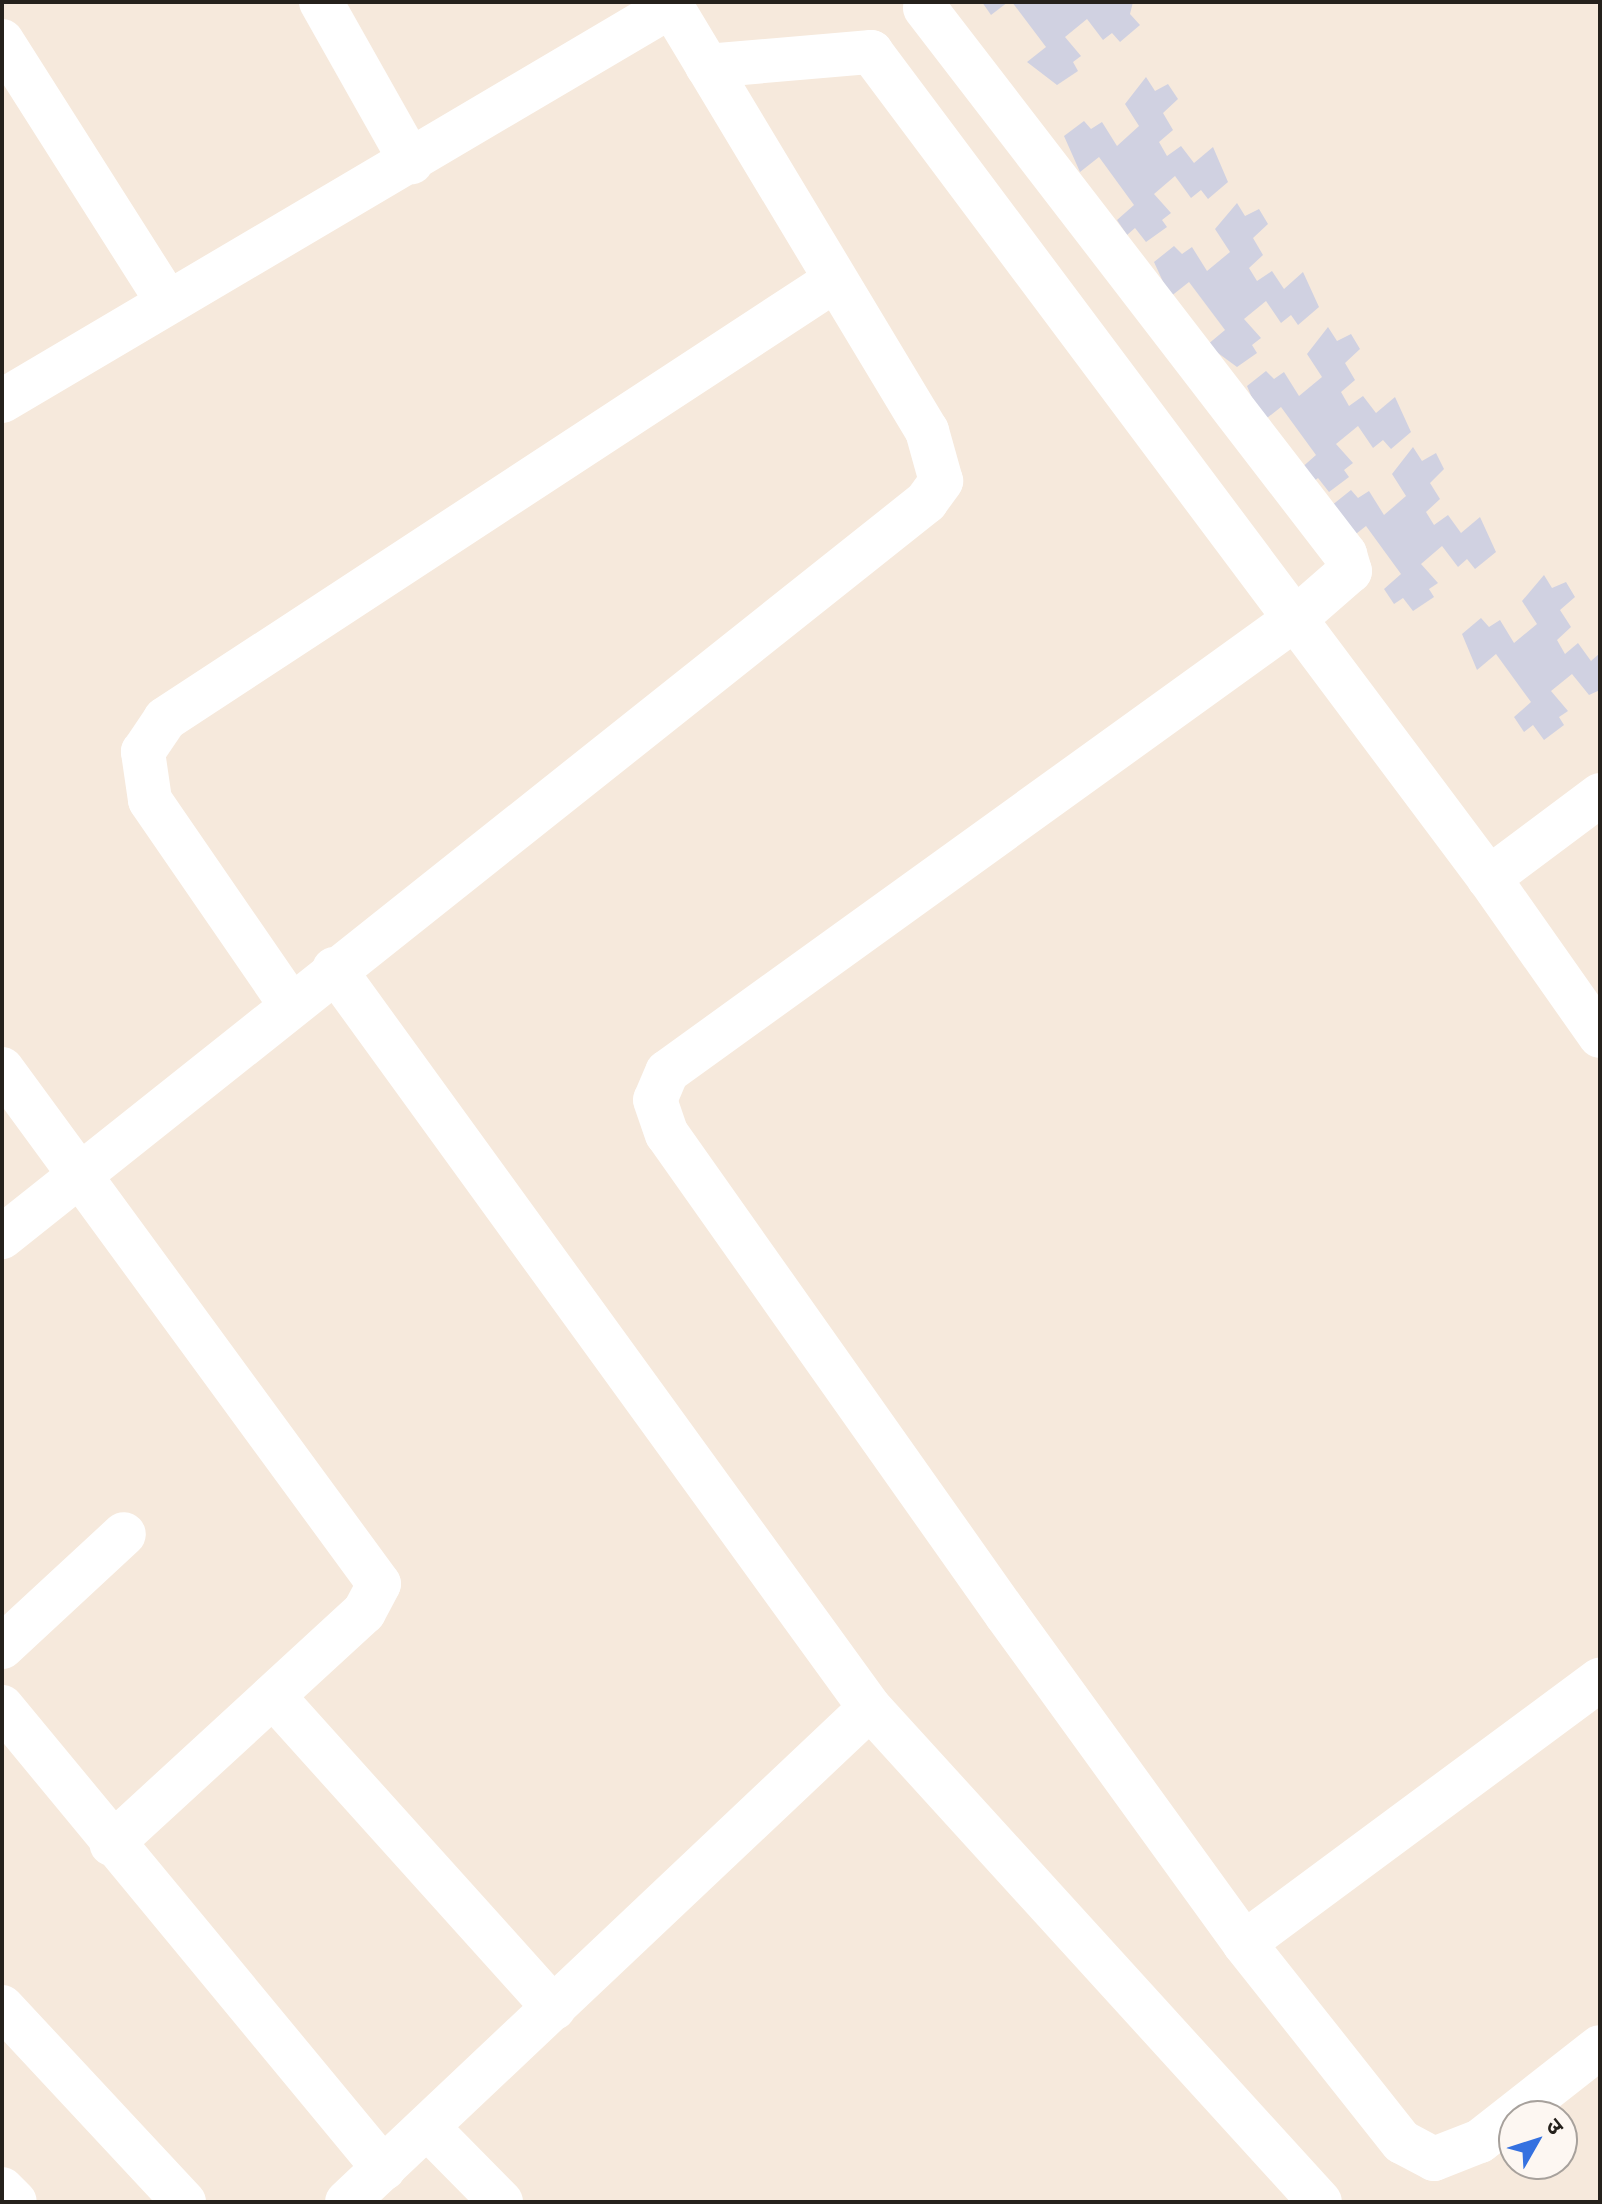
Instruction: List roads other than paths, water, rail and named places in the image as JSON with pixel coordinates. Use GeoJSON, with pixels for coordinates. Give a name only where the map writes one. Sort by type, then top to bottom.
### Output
{"type":"FeatureCollection","features":[{"type":"Feature","properties":{"kind":"street"},"geometry":{"type":"LineString","coordinates":[[321,2],[411,162]]}},
{"type":"Feature","properties":{"kind":"street"},"geometry":{"type":"LineString","coordinates":[[2,401],[167,301],[411,162],[670,4],[927,431],[941,481],[926,502],[334,969],[2,1237]]}},
{"type":"Feature","properties":{"kind":"street"},"geometry":{"type":"LineString","coordinates":[[707,66],[871,52],[930,5],[1345,554],[1345,581],[667,1072],[655,1100],[667,1134],[1244,1943],[1402,2142],[1434,2159],[1480,2141],[1600,2047]]}},
{"type":"Feature","properties":{"kind":"street"},"geometry":{"type":"LineString","coordinates":[[2,41],[167,301]]}},
{"type":"Feature","properties":{"kind":"street"},"geometry":{"type":"LineString","coordinates":[[871,52],[1489,878],[1600,1036]]}},
{"type":"Feature","properties":{"kind":"street"},"geometry":{"type":"LineString","coordinates":[[290,1004],[150,800],[143,752],[165,719],[835,280]]}},
{"type":"Feature","properties":{"kind":"street"},"geometry":{"type":"LineString","coordinates":[[1489,878],[1600,795]]}},
{"type":"Feature","properties":{"kind":"street"},"geometry":{"type":"LineString","coordinates":[[334,969],[870,1708],[1320,2202]]}},
{"type":"Feature","properties":{"kind":"street"},"geometry":{"type":"LineString","coordinates":[[2,1069],[77,1177],[375,1570],[379,1584],[364,1612],[112,1844]]}},
{"type":"Feature","properties":{"kind":"street"},"geometry":{"type":"LineString","coordinates":[[2,1647],[124,1534]]}},
{"type":"Feature","properties":{"kind":"street"},"geometry":{"type":"LineString","coordinates":[[1244,1943],[1600,1680]]}},
{"type":"Feature","properties":{"kind":"street"},"geometry":{"type":"LineString","coordinates":[[273,1696],[554,2008]]}},
{"type":"Feature","properties":{"kind":"street"},"geometry":{"type":"LineString","coordinates":[[2,1707],[112,1844],[384,2169]]}},
{"type":"Feature","properties":{"kind":"street"},"geometry":{"type":"LineString","coordinates":[[347,2202],[870,1708]]}},
{"type":"Feature","properties":{"kind":"street"},"geometry":{"type":"LineString","coordinates":[[2,2007],[184,2202]]}},
{"type":"Feature","properties":{"kind":"street"},"geometry":{"type":"LineString","coordinates":[[428,2128],[501,2202]]}},
{"type":"Feature","properties":{"kind":"street"},"geometry":{"type":"LineString","coordinates":[[2,2189],[15,2202]]}}]}
